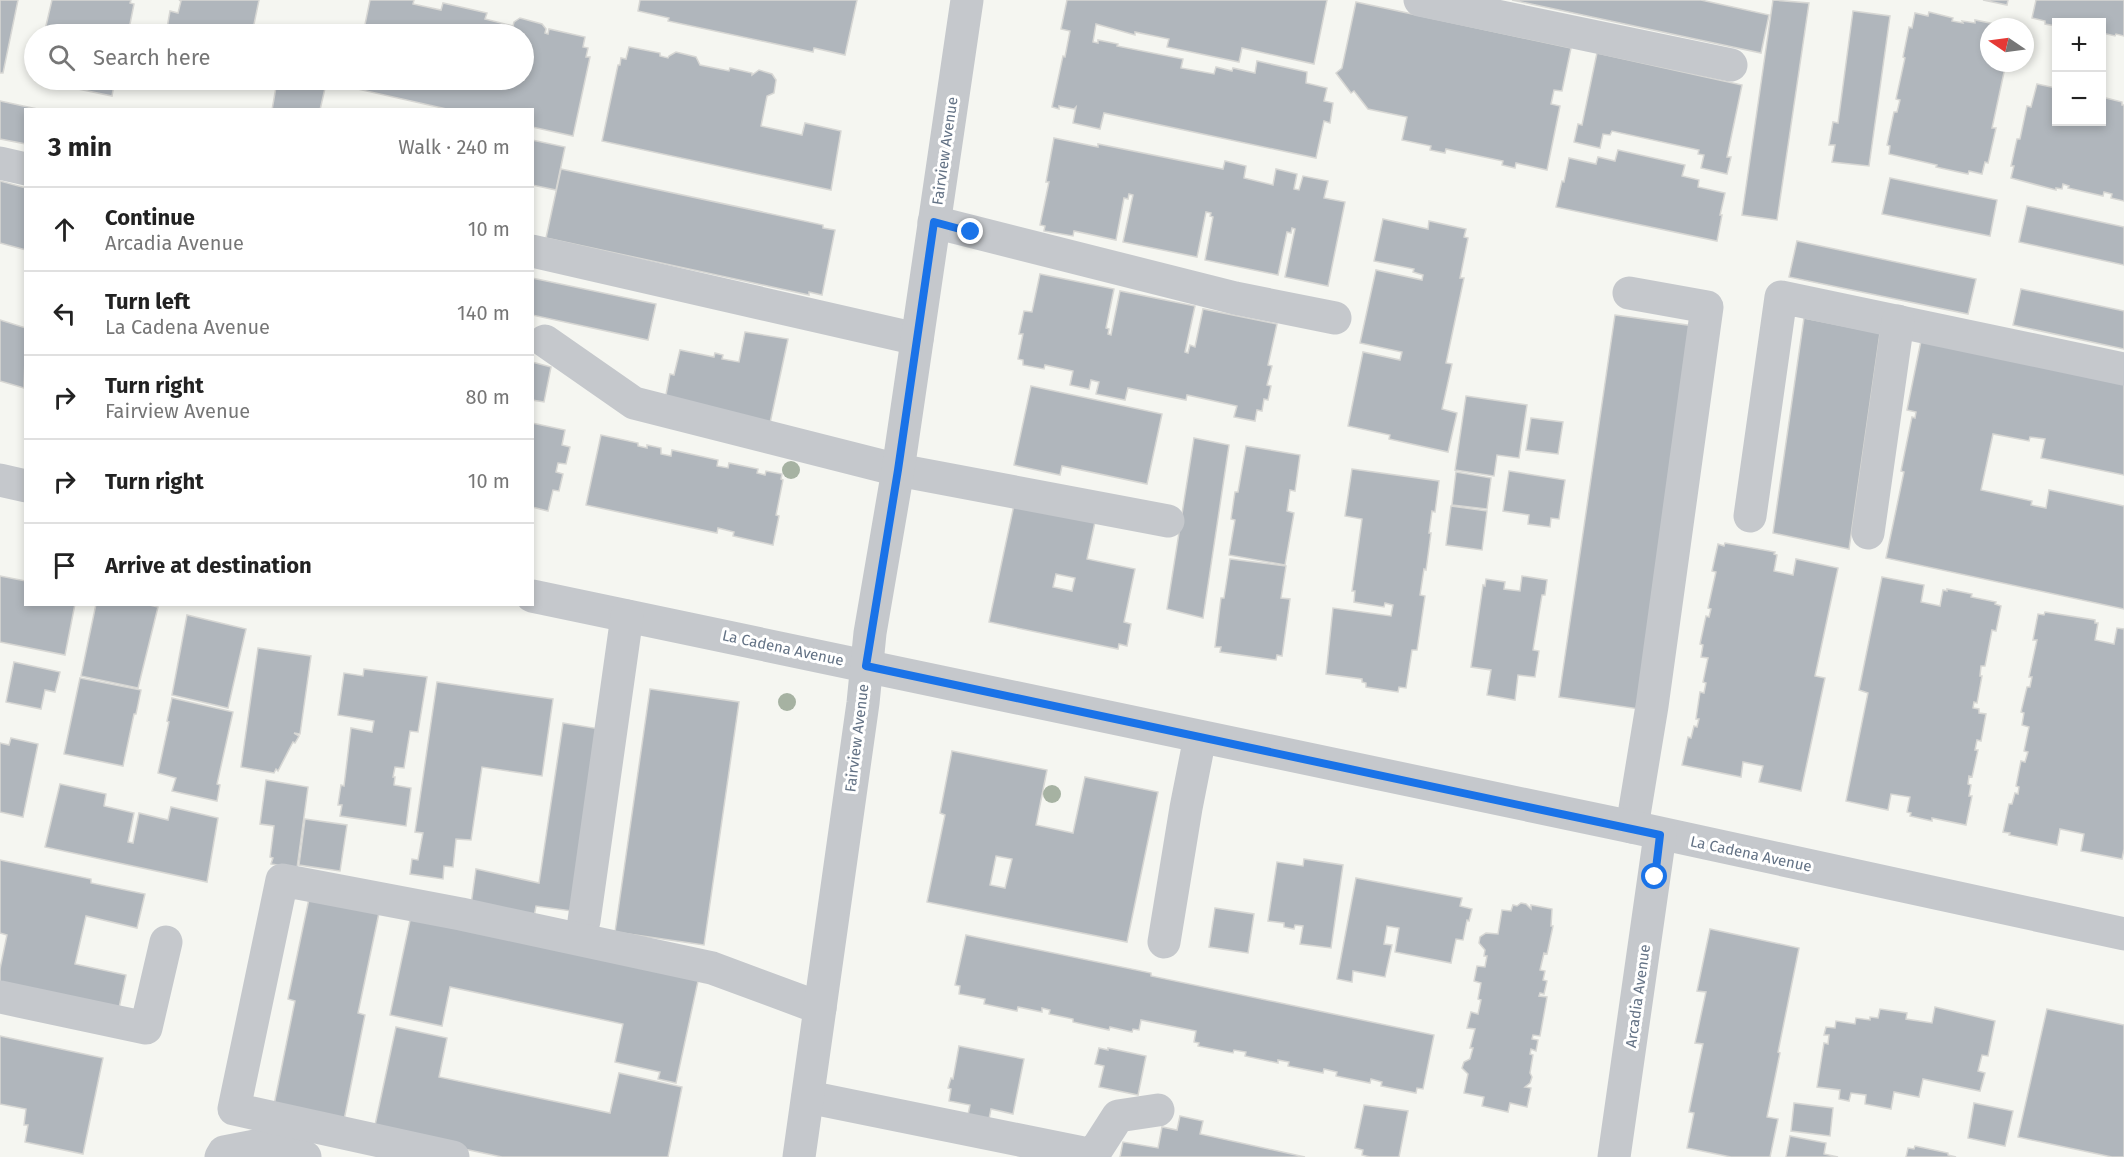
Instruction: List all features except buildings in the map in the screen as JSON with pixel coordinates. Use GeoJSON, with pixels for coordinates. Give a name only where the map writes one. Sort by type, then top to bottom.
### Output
{"type":"FeatureCollection","features":[{"type":"Feature","properties":{"kind":"street","name":"Fairview Avenue"},"geometry":{"type":"LineString","coordinates":[[799,1157],[863,703],[866,666],[898,470],[967,0]]}},
{"type":"Feature","properties":{"kind":"street"},"geometry":{"type":"LineString","coordinates":[[1420,0],[1731,65]]}},
{"type":"Feature","properties":{"kind":"street"},"geometry":{"type":"LineString","coordinates":[[0,162],[24,168]]}},
{"type":"Feature","properties":{"kind":"street"},"geometry":{"type":"LineString","coordinates":[[934,222],[1234,298],[1335,318]]}},
{"type":"Feature","properties":{"kind":"street"},"geometry":{"type":"LineString","coordinates":[[534,251],[917,339]]}},
{"type":"Feature","properties":{"kind":"street","name":"Arcadia Avenue"},"geometry":{"type":"LineString","coordinates":[[1614,1157],[1646,831],[1652,706],[1707,307],[1629,292]]}},
{"type":"Feature","properties":{"kind":"street"},"geometry":{"type":"LineString","coordinates":[[1750,516],[1781,297],[2124,369]]}},
{"type":"Feature","properties":{"kind":"street"},"geometry":{"type":"LineString","coordinates":[[1868,533],[1898,321]]}},
{"type":"Feature","properties":{"kind":"street"},"geometry":{"type":"LineString","coordinates":[[545,341],[634,403],[898,470],[1168,521]]}},
{"type":"Feature","properties":{"kind":"street"},"geometry":{"type":"LineString","coordinates":[[0,480],[24,486]]}},
{"type":"Feature","properties":{"kind":"street","name":"La Cadena Avenue"},"geometry":{"type":"LineString","coordinates":[[534,596],[2124,934]]}},
{"type":"Feature","properties":{"kind":"street"},"geometry":{"type":"LineString","coordinates":[[584,921],[627,616]]}},
{"type":"Feature","properties":{"kind":"street"},"geometry":{"type":"LineString","coordinates":[[1164,942],[1200,737]]}},
{"type":"Feature","properties":{"kind":"street"},"geometry":{"type":"LineString","coordinates":[[453,1157],[234,1109],[282,880],[461,914],[712,968],[820,1008]]}},
{"type":"Feature","properties":{"kind":"street"},"geometry":{"type":"LineString","coordinates":[[0,997],[146,1028],[166,942]]}},
{"type":"Feature","properties":{"kind":"street"},"geometry":{"type":"LineString","coordinates":[[808,1097],[1093,1155],[1118,1116],[1158,1110]]}},
{"type":"Feature","properties":{"kind":"street"},"geometry":{"type":"LineString","coordinates":[[221,1157],[224,1152],[255,1146],[304,1157]]}},
{"type":"Feature","properties":{"kind":"route"},"geometry":{"type":"LineString","coordinates":[[971,232],[934,222],[898,470],[866,666],[1632,827],[1660,835],[1655,877]]}}]}
